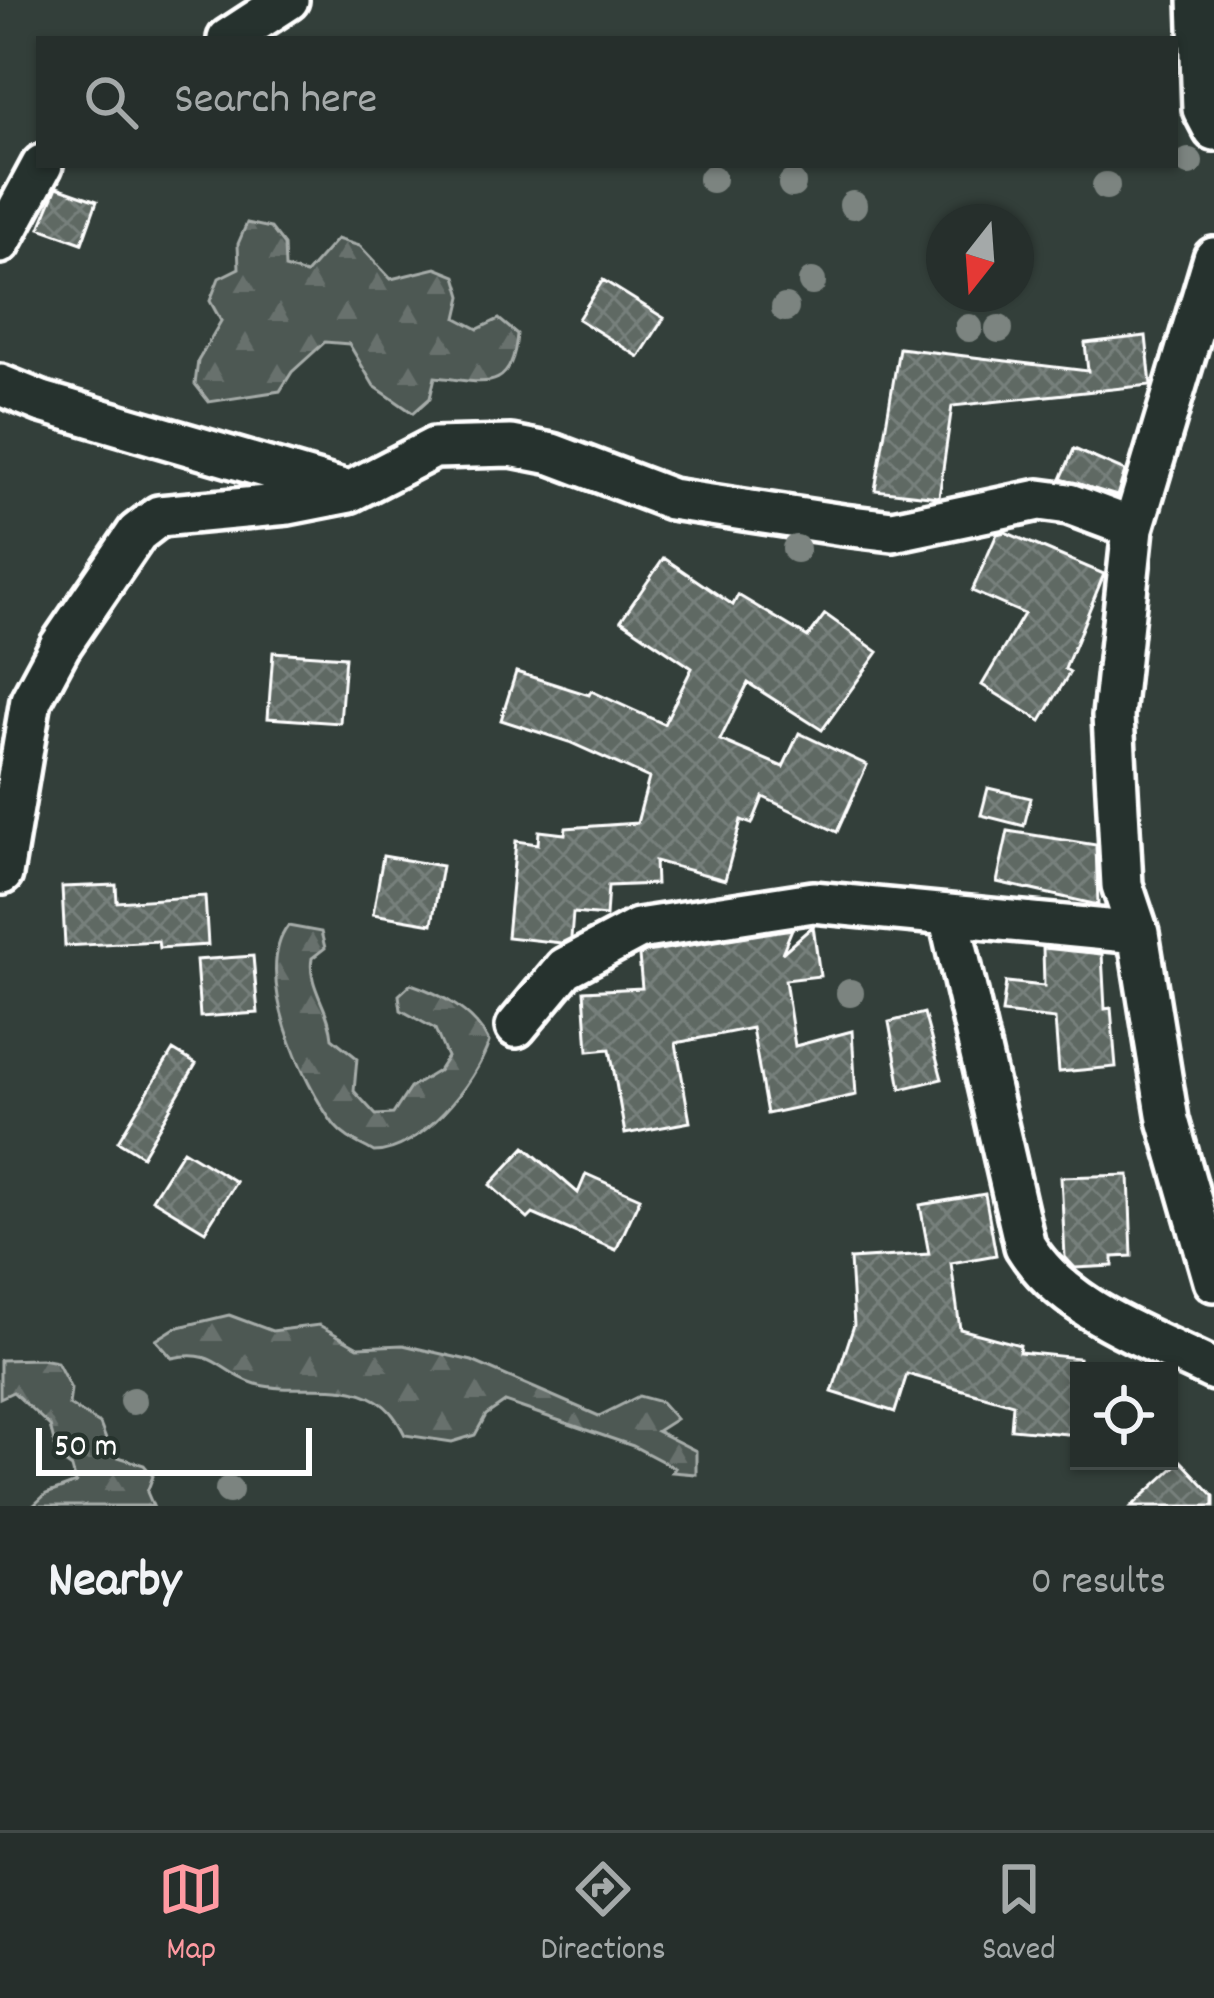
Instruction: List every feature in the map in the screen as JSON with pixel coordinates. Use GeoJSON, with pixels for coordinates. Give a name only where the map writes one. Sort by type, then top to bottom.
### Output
{"type":"FeatureCollection","features":[{"type":"Feature","properties":{"kind":"street"},"geometry":{"type":"LineString","coordinates":[[234,36],[288,0]]}},
{"type":"Feature","properties":{"kind":"street"},"geometry":{"type":"LineString","coordinates":[[1198,0],[1203,110],[1214,130]]}},
{"type":"Feature","properties":{"kind":"street"},"geometry":{"type":"LineString","coordinates":[[0,243],[40,168]]}},
{"type":"Feature","properties":{"kind":"street"},"geometry":{"type":"LineString","coordinates":[[1214,258],[1132,528],[1113,716],[1122,885],[1138,933],[1168,1120],[1214,1281]]}},
{"type":"Feature","properties":{"kind":"street"},"geometry":{"type":"LineString","coordinates":[[0,385],[42,402],[349,491]]}},
{"type":"Feature","properties":{"kind":"street"},"geometry":{"type":"LineString","coordinates":[[2,874],[31,700],[60,646],[137,533],[159,516],[288,504],[349,491],[434,448],[511,446],[552,454],[671,499],[843,526],[893,531],[1039,500],[1069,504],[1132,528]]}},
{"type":"Feature","properties":{"kind":"street"},"geometry":{"type":"LineString","coordinates":[[516,1027],[565,968],[638,929],[812,902],[1138,933]]}},
{"type":"Feature","properties":{"kind":"street"},"geometry":{"type":"LineString","coordinates":[[949,915],[1025,1246],[1044,1278],[1083,1305],[1214,1370]]}},
{"type":"Feature","properties":{"kind":"green space"},"geometry":{"type":"Polygon","coordinates":[[[247,223],[271,228],[284,245],[285,268],[306,274],[337,239],[360,246],[391,279],[436,268],[456,276],[462,296],[457,318],[478,329],[499,319],[517,334],[509,368],[491,381],[435,377],[430,398],[413,413],[374,386],[349,344],[325,342],[292,372],[280,391],[209,402],[195,384],[198,361],[221,321],[210,301],[219,278],[239,268],[238,244],[247,223]]]}},
{"type":"Feature","properties":{"kind":"green space"},"geometry":{"type":"Polygon","coordinates":[[[288,926],[321,932],[325,948],[312,958],[311,968],[316,988],[332,1038],[357,1058],[354,1091],[376,1115],[393,1114],[410,1088],[438,1071],[447,1057],[435,1029],[401,1010],[399,995],[411,984],[456,1006],[489,1042],[459,1095],[410,1141],[374,1152],[339,1130],[322,1107],[296,1056],[278,999],[278,946],[288,926]]]}},
{"type":"Feature","properties":{"kind":"green space"},"geometry":{"type":"Polygon","coordinates":[[[229,1315],[272,1331],[319,1325],[358,1347],[403,1345],[472,1361],[599,1416],[639,1396],[661,1402],[676,1419],[657,1431],[696,1451],[696,1474],[672,1472],[675,1468],[633,1446],[505,1402],[486,1415],[475,1435],[452,1442],[405,1435],[385,1407],[362,1394],[256,1384],[209,1359],[172,1358],[156,1340],[175,1328],[229,1315]]]}},
{"type":"Feature","properties":{"kind":"green space"},"geometry":{"type":"Polygon","coordinates":[[[0,1360],[57,1362],[71,1389],[69,1405],[100,1424],[112,1455],[144,1465],[153,1476],[147,1492],[153,1506],[33,1506],[46,1494],[76,1483],[72,1468],[58,1458],[50,1426],[13,1392],[0,1398],[0,1360]]]}},
{"type":"Feature","properties":{"kind":"building"},"geometry":{"type":"Polygon","coordinates":[[[57,187],[97,201],[82,243],[40,228],[57,187]]]}},
{"type":"Feature","properties":{"kind":"building"},"geometry":{"type":"Polygon","coordinates":[[[603,280],[664,318],[639,357],[578,319],[603,280]]]}},
{"type":"Feature","properties":{"kind":"building"},"geometry":{"type":"Polygon","coordinates":[[[1146,336],[1151,385],[952,406],[939,497],[875,490],[899,348],[1088,371],[1085,343],[1146,336]]]}},
{"type":"Feature","properties":{"kind":"building"},"geometry":{"type":"Polygon","coordinates":[[[1074,449],[1125,471],[1117,496],[1061,479],[1074,449]]]}},
{"type":"Feature","properties":{"kind":"building"},"geometry":{"type":"Polygon","coordinates":[[[1005,532],[1104,574],[1065,669],[1070,672],[1041,721],[982,685],[1024,614],[972,591],[997,534],[1005,532]]]}},
{"type":"Feature","properties":{"kind":"building"},"geometry":{"type":"Polygon","coordinates":[[[664,558],[733,605],[738,595],[808,637],[825,614],[878,652],[822,730],[748,683],[720,740],[783,767],[799,733],[867,765],[837,832],[763,797],[752,824],[741,820],[725,880],[655,861],[656,884],[608,886],[606,916],[573,913],[571,938],[561,943],[507,937],[516,841],[538,844],[539,831],[565,834],[566,828],[637,823],[649,778],[569,742],[501,720],[516,672],[589,695],[591,691],[664,724],[692,668],[621,620],[664,558]]]}},
{"type":"Feature","properties":{"kind":"building"},"geometry":{"type":"Polygon","coordinates":[[[273,652],[345,657],[340,723],[268,718],[273,652]]]}},
{"type":"Feature","properties":{"kind":"building"},"geometry":{"type":"Polygon","coordinates":[[[988,788],[1031,798],[1024,826],[981,815],[988,788]]]}},
{"type":"Feature","properties":{"kind":"building"},"geometry":{"type":"Polygon","coordinates":[[[1008,831],[1096,845],[1098,905],[997,882],[1008,831]]]}},
{"type":"Feature","properties":{"kind":"building"},"geometry":{"type":"Polygon","coordinates":[[[383,856],[442,866],[432,924],[373,914],[383,856]]]}},
{"type":"Feature","properties":{"kind":"building"},"geometry":{"type":"Polygon","coordinates":[[[116,885],[117,902],[205,896],[208,945],[159,948],[158,941],[65,946],[62,887],[116,885]]]}},
{"type":"Feature","properties":{"kind":"building"},"geometry":{"type":"Polygon","coordinates":[[[813,926],[820,976],[785,980],[795,1046],[852,1031],[856,1095],[767,1114],[752,1028],[676,1043],[690,1122],[625,1134],[610,1049],[588,1051],[584,991],[642,988],[639,956],[646,952],[792,929],[782,953],[813,926]]]}},
{"type":"Feature","properties":{"kind":"building"},"geometry":{"type":"Polygon","coordinates":[[[1043,948],[1102,954],[1105,1009],[1111,1008],[1116,1067],[1059,1072],[1055,1019],[1002,1013],[1006,982],[1044,986],[1043,948]]]}},
{"type":"Feature","properties":{"kind":"building"},"geometry":{"type":"Polygon","coordinates":[[[253,956],[258,1013],[200,1017],[196,960],[253,956]]]}},
{"type":"Feature","properties":{"kind":"building"},"geometry":{"type":"Polygon","coordinates":[[[924,1013],[942,1079],[901,1089],[889,1022],[924,1013]]]}},
{"type":"Feature","properties":{"kind":"building"},"geometry":{"type":"Polygon","coordinates":[[[173,1050],[196,1064],[142,1156],[118,1141],[173,1050]]]}},
{"type":"Feature","properties":{"kind":"building"},"geometry":{"type":"Polygon","coordinates":[[[525,1147],[578,1193],[586,1174],[640,1198],[616,1250],[533,1214],[528,1219],[490,1185],[525,1147]]]}},
{"type":"Feature","properties":{"kind":"building"},"geometry":{"type":"Polygon","coordinates":[[[183,1150],[236,1182],[205,1231],[152,1199],[183,1150]]]}},
{"type":"Feature","properties":{"kind":"building"},"geometry":{"type":"Polygon","coordinates":[[[1129,1175],[1132,1256],[1113,1257],[1113,1266],[1075,1268],[1065,1257],[1061,1177],[1129,1175]]]}},
{"type":"Feature","properties":{"kind":"building"},"geometry":{"type":"Polygon","coordinates":[[[985,1194],[996,1255],[951,1263],[960,1329],[1020,1345],[1019,1352],[1079,1358],[1079,1362],[1070,1362],[1070,1434],[1011,1429],[1013,1404],[907,1374],[895,1412],[832,1392],[854,1325],[850,1259],[929,1254],[920,1205],[985,1194]]]}},
{"type":"Feature","properties":{"kind":"building"},"geometry":{"type":"Polygon","coordinates":[[[1181,1461],[1214,1496],[1214,1506],[1132,1506],[1171,1470],[1178,1470],[1181,1461]]]}}]}
